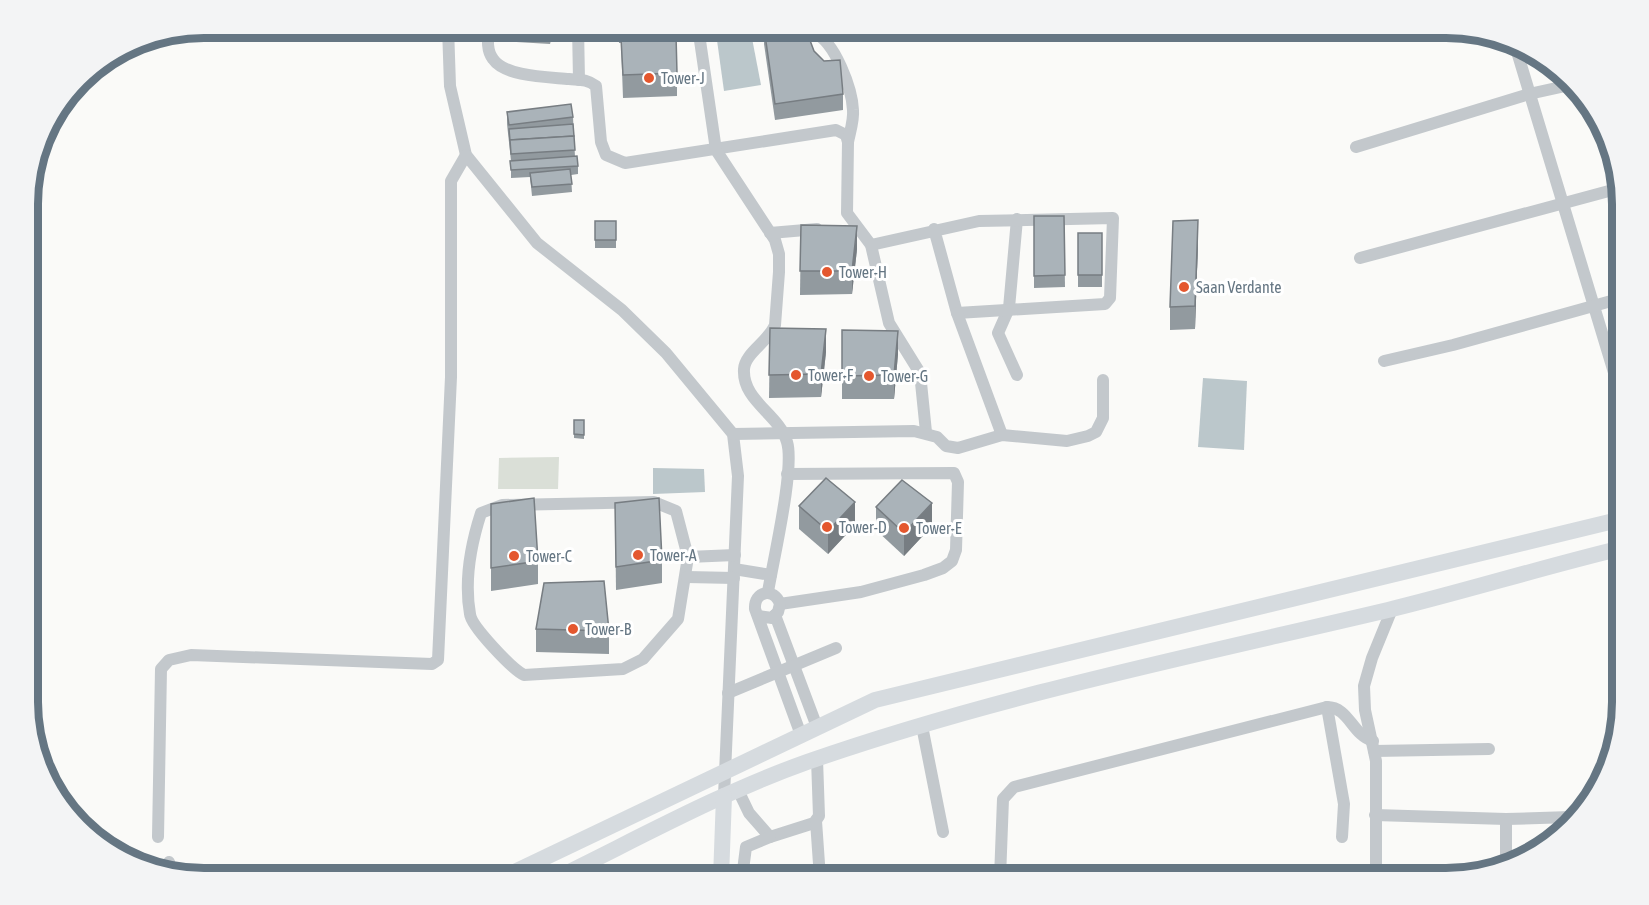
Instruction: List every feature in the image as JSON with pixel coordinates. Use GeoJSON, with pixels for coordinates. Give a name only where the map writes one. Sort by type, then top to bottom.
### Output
{"type":"FeatureCollection","features":[{"type":"Feature","properties":{"kind":"street"},"geometry":{"type":"LineString","coordinates":[[448,38],[450,86],[466,155],[537,243],[622,310],[666,353],[733,434],[738,476],[726,770],[731,793],[722,868]]}},
{"type":"Feature","properties":{"kind":"street"},"geometry":{"type":"LineString","coordinates":[[488,38],[488,48],[492,59],[500,66],[538,76],[589,81],[596,86],[601,142],[606,155],[625,163],[836,130],[846,135],[848,142]]}},
{"type":"Feature","properties":{"kind":"street"},"geometry":{"type":"LineString","coordinates":[[578,38],[579,80]]}},
{"type":"Feature","properties":{"kind":"street"},"geometry":{"type":"LineString","coordinates":[[700,38],[716,150],[770,233],[779,254],[775,326],[771,335],[746,360],[744,370],[746,389],[784,433],[790,458],[768,592]]}},
{"type":"Feature","properties":{"kind":"street"},"geometry":{"type":"LineString","coordinates":[[821,38],[841,66],[851,91],[854,112],[848,142],[846,207],[849,219],[844,227]]}},
{"type":"Feature","properties":{"kind":"street"},"geometry":{"type":"LineString","coordinates":[[1518,55],[1611,364]]}},
{"type":"Feature","properties":{"kind":"street"},"geometry":{"type":"LineString","coordinates":[[1356,147],[1529,94],[1563,86]]}},
{"type":"Feature","properties":{"kind":"street"},"geometry":{"type":"LineString","coordinates":[[158,837],[161,669],[169,660],[191,655],[432,664],[438,660],[451,377],[451,181],[466,155]]}},
{"type":"Feature","properties":{"kind":"street"},"geometry":{"type":"LineString","coordinates":[[1360,258],[1562,201],[1611,190]]}},
{"type":"Feature","properties":{"kind":"street"},"geometry":{"type":"LineString","coordinates":[[871,245],[934,229],[979,221],[1113,218],[1110,298],[1105,304],[957,313]]}},
{"type":"Feature","properties":{"kind":"street"},"geometry":{"type":"LineString","coordinates":[[1017,219],[1008,310],[999,327],[998,339],[1017,375]]}},
{"type":"Feature","properties":{"kind":"street"},"geometry":{"type":"LineString","coordinates":[[770,233],[844,227],[871,245],[889,323],[920,373],[926,432]]}},
{"type":"Feature","properties":{"kind":"street"},"geometry":{"type":"LineString","coordinates":[[934,229],[957,313],[1002,435]]}},
{"type":"Feature","properties":{"kind":"street"},"geometry":{"type":"LineString","coordinates":[[1384,361],[1611,301]]}},
{"type":"Feature","properties":{"kind":"street"},"geometry":{"type":"LineString","coordinates":[[946,446],[958,448],[1002,435],[1067,441],[1096,432],[1102,418],[1103,380]]}},
{"type":"Feature","properties":{"kind":"street"},"geometry":{"type":"LineString","coordinates":[[733,434],[926,432],[937,437],[946,446],[958,482],[956,550],[952,561],[943,568],[861,592],[778,610],[768,618],[759,616]]}},
{"type":"Feature","properties":{"kind":"street"},"geometry":{"type":"LineString","coordinates":[[787,474],[954,473]]}},
{"type":"Feature","properties":{"kind":"street"},"geometry":{"type":"LineString","coordinates":[[654,502],[676,511],[688,557],[687,577],[678,619],[643,659],[624,669],[524,675],[511,668],[470,616],[470,546],[481,513],[502,505],[654,502]]}},
{"type":"Feature","properties":{"kind":"street"},"geometry":{"type":"LineString","coordinates":[[523,868],[875,700],[1611,522]]}},
{"type":"Feature","properties":{"kind":"street"},"geometry":{"type":"LineString","coordinates":[[578,868],[731,793],[817,759],[922,726],[1100,677],[1392,609],[1611,551]]}},
{"type":"Feature","properties":{"kind":"street"},"geometry":{"type":"LineString","coordinates":[[688,557],[735,555]]}},
{"type":"Feature","properties":{"kind":"street"},"geometry":{"type":"LineString","coordinates":[[687,577],[734,573],[771,575]]}},
{"type":"Feature","properties":{"kind":"street"},"geometry":{"type":"LineString","coordinates":[[768,592],[776,596],[809,731],[779,672],[755,609],[755,601],[760,595],[768,592]]}},
{"type":"Feature","properties":{"kind":"street"},"geometry":{"type":"LineString","coordinates":[[1376,867],[1374,746],[1365,710],[1365,686],[1372,658],[1392,609]]}},
{"type":"Feature","properties":{"kind":"street"},"geometry":{"type":"LineString","coordinates":[[728,693],[836,648]]}},
{"type":"Feature","properties":{"kind":"street"},"geometry":{"type":"LineString","coordinates":[[1326,707],[1344,804],[1342,837]]}},
{"type":"Feature","properties":{"kind":"street"},"geometry":{"type":"LineString","coordinates":[[1000,867],[1003,799],[1014,787],[1326,707],[1341,711],[1360,735],[1374,746],[1489,749]]}},
{"type":"Feature","properties":{"kind":"street"},"geometry":{"type":"LineString","coordinates":[[922,726],[943,832]]}},
{"type":"Feature","properties":{"kind":"street"},"geometry":{"type":"LineString","coordinates":[[817,759],[819,816],[816,821],[819,868]]}},
{"type":"Feature","properties":{"kind":"street"},"geometry":{"type":"LineString","coordinates":[[731,793],[770,837]]}},
{"type":"Feature","properties":{"kind":"street"},"geometry":{"type":"LineString","coordinates":[[1375,815],[1506,819],[1565,817]]}},
{"type":"Feature","properties":{"kind":"street"},"geometry":{"type":"LineString","coordinates":[[1506,819],[1506,856]]}},
{"type":"Feature","properties":{"kind":"street"},"geometry":{"type":"LineString","coordinates":[[743,868],[746,847],[816,821]]}},
{"type":"Feature","properties":{"kind":"shaded area"},"geometry":{"type":"Polygon","coordinates":[[[717,38],[752,38],[761,85],[724,91],[717,38]]]}},
{"type":"Feature","properties":{"kind":"shaded area"},"geometry":{"type":"Polygon","coordinates":[[[1203,378],[1247,381],[1244,450],[1198,447],[1203,378]]]}},
{"type":"Feature","properties":{"kind":"shaded area"},"geometry":{"type":"Polygon","coordinates":[[[559,457],[558,489],[498,489],[499,458],[559,457]]]}},
{"type":"Feature","properties":{"kind":"shaded area"},"geometry":{"type":"Polygon","coordinates":[[[653,468],[704,469],[705,492],[653,494],[653,468]]]}},
{"type":"Feature","properties":{"kind":"building"},"geometry":{"type":"Polygon","coordinates":[[[621,38],[676,38],[677,73],[623,75],[621,38]]]}},
{"type":"Feature","properties":{"kind":"building"},"geometry":{"type":"Polygon","coordinates":[[[765,38],[809,38],[814,51],[824,61],[840,60],[843,94],[775,104],[765,38]]]}},
{"type":"Feature","properties":{"kind":"building"},"geometry":{"type":"Polygon","coordinates":[[[571,104],[573,117],[509,125],[507,112],[571,104]]]}},
{"type":"Feature","properties":{"kind":"building"},"geometry":{"type":"Polygon","coordinates":[[[573,124],[574,136],[510,141],[509,129],[573,124]]]}},
{"type":"Feature","properties":{"kind":"building"},"geometry":{"type":"Polygon","coordinates":[[[574,136],[575,150],[511,154],[510,140],[574,136]]]}},
{"type":"Feature","properties":{"kind":"building"},"geometry":{"type":"Polygon","coordinates":[[[577,156],[578,166],[511,170],[510,161],[577,156]]]}},
{"type":"Feature","properties":{"kind":"building"},"geometry":{"type":"Polygon","coordinates":[[[570,169],[572,184],[532,187],[530,173],[570,169]]]}},
{"type":"Feature","properties":{"kind":"building"},"geometry":{"type":"Polygon","coordinates":[[[1034,216],[1064,216],[1065,275],[1034,276],[1034,216]]]}},
{"type":"Feature","properties":{"kind":"building","name":"Saan Verdante"},"geometry":{"type":"Polygon","coordinates":[[[1198,220],[1195,306],[1170,307],[1173,221],[1198,220]]]}},
{"type":"Feature","properties":{"kind":"building"},"geometry":{"type":"Polygon","coordinates":[[[595,221],[616,221],[616,240],[595,240],[595,221]]]}},
{"type":"Feature","properties":{"kind":"building"},"geometry":{"type":"Polygon","coordinates":[[[801,225],[857,226],[852,271],[800,271],[801,225]]]}},
{"type":"Feature","properties":{"kind":"building"},"geometry":{"type":"Polygon","coordinates":[[[1078,233],[1102,233],[1102,275],[1078,275],[1078,233]]]}},
{"type":"Feature","properties":{"kind":"building"},"geometry":{"type":"Polygon","coordinates":[[[770,328],[826,329],[821,374],[769,375],[770,328]]]}},
{"type":"Feature","properties":{"kind":"building"},"geometry":{"type":"Polygon","coordinates":[[[842,330],[898,331],[894,375],[842,376],[842,330]]]}},
{"type":"Feature","properties":{"kind":"building"},"geometry":{"type":"Polygon","coordinates":[[[574,420],[584,420],[584,435],[574,434],[574,420]]]}},
{"type":"Feature","properties":{"kind":"building"},"geometry":{"type":"Polygon","coordinates":[[[826,478],[855,502],[828,531],[799,506],[826,478]]]}},
{"type":"Feature","properties":{"kind":"building"},"geometry":{"type":"Polygon","coordinates":[[[902,480],[932,503],[904,533],[876,507],[902,480]]]}},
{"type":"Feature","properties":{"kind":"building","name":"Tower-C"},"geometry":{"type":"Polygon","coordinates":[[[534,498],[538,561],[491,568],[491,504],[534,498]]]}},
{"type":"Feature","properties":{"kind":"building","name":"Tower-A"},"geometry":{"type":"Polygon","coordinates":[[[659,498],[662,560],[616,567],[615,503],[659,498]]]}},
{"type":"Feature","properties":{"kind":"building"},"geometry":{"type":"Polygon","coordinates":[[[604,581],[609,631],[536,629],[544,583],[604,581]]]}},
{"type":"Feature","properties":{"kind":"place","name":"Tower-J"},"geometry":{"type":"Point","coordinates":[649,78]}},
{"type":"Feature","properties":{"kind":"place","name":"Tower-H"},"geometry":{"type":"Point","coordinates":[827,272]}},
{"type":"Feature","properties":{"kind":"place","name":"Saan Verdante"},"geometry":{"type":"Point","coordinates":[1184,287]}},
{"type":"Feature","properties":{"kind":"place","name":"Tower-F"},"geometry":{"type":"Point","coordinates":[796,375]}},
{"type":"Feature","properties":{"kind":"place","name":"Tower-G"},"geometry":{"type":"Point","coordinates":[869,376]}},
{"type":"Feature","properties":{"kind":"place","name":"Tower-D"},"geometry":{"type":"Point","coordinates":[827,527]}},
{"type":"Feature","properties":{"kind":"place","name":"Tower-E"},"geometry":{"type":"Point","coordinates":[904,528]}},
{"type":"Feature","properties":{"kind":"place","name":"Tower-A"},"geometry":{"type":"Point","coordinates":[638,555]}},
{"type":"Feature","properties":{"kind":"place","name":"Tower-C"},"geometry":{"type":"Point","coordinates":[514,556]}},
{"type":"Feature","properties":{"kind":"place","name":"Tower-B"},"geometry":{"type":"Point","coordinates":[573,629]}}]}
